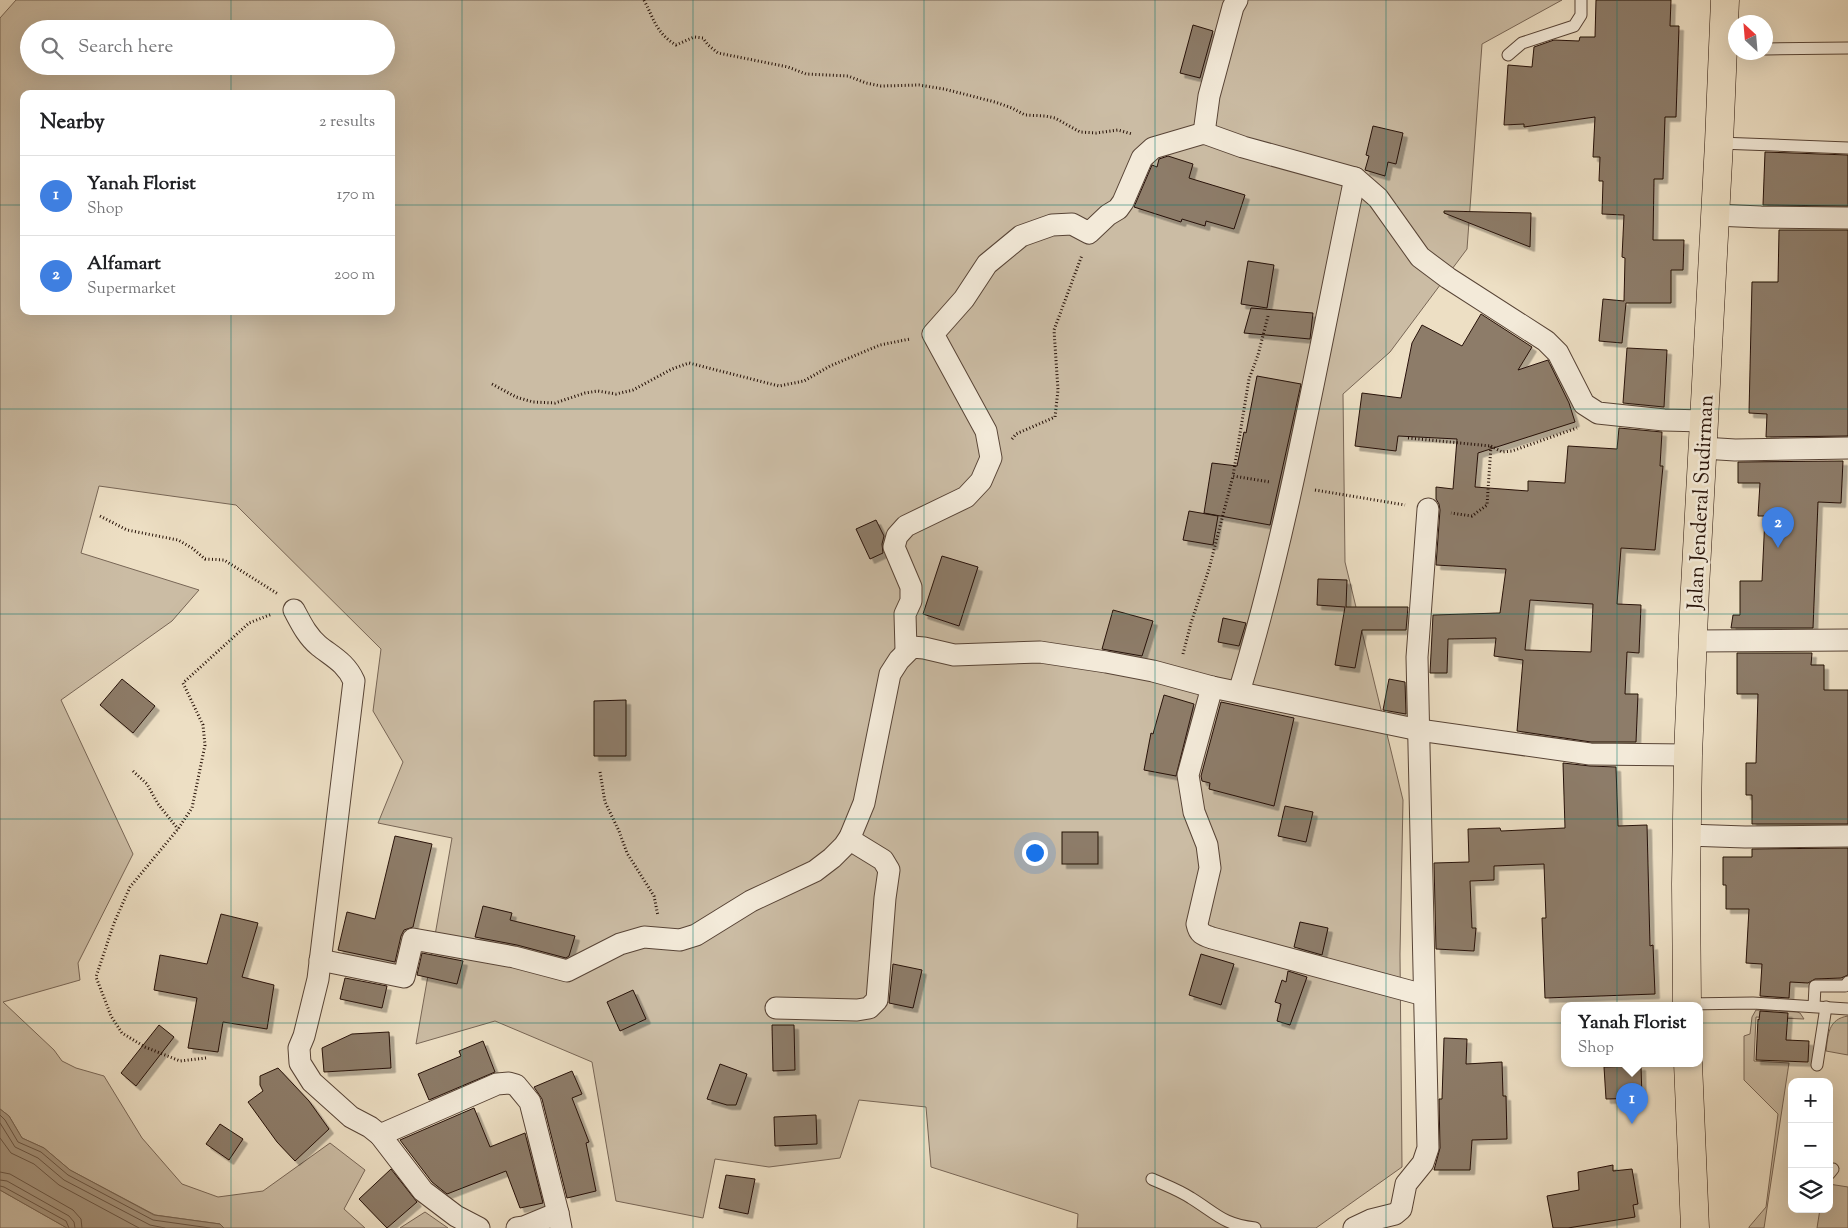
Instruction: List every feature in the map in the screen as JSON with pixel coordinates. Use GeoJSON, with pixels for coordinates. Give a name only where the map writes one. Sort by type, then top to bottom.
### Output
{"type":"FeatureCollection","features":[{"type":"Feature","properties":{"kind":"highway","name":"Jalan Jenderal Sudirman"},"geometry":{"type":"LineString","coordinates":[[1725,0],[1728,36]]}},
{"type":"Feature","properties":{"kind":"highway","name":"Jalan Jenderal Sudirman"},"geometry":{"type":"LineString","coordinates":[[1687,1002],[1688,755],[1719,143],[1728,58]]}},
{"type":"Feature","properties":{"kind":"highway"},"geometry":{"type":"LineString","coordinates":[[1688,1067],[1695,1228]]}},
{"type":"Feature","properties":{"kind":"street"},"geometry":{"type":"LineString","coordinates":[[1204,133],[1209,96],[1233,7],[1237,0]]}},
{"type":"Feature","properties":{"kind":"street"},"geometry":{"type":"LineString","coordinates":[[906,650],[905,614],[911,600],[911,586],[894,547],[898,536],[906,526],[966,497],[982,481],[991,458],[986,431],[933,334],[964,299],[987,264],[1021,236],[1052,224],[1072,224],[1089,233],[1108,215],[1118,209],[1127,194],[1142,158],[1153,148],[1204,133],[1243,148],[1355,178],[1378,198],[1420,256],[1448,278],[1546,341],[1558,353],[1584,404],[1598,413],[1664,420],[1704,421]]}},
{"type":"Feature","properties":{"kind":"street"},"geometry":{"type":"LineString","coordinates":[[1239,692],[1259,625],[1291,486],[1355,178]]}},
{"type":"Feature","properties":{"kind":"street"},"geometry":{"type":"LineString","coordinates":[[1715,215],[1761,218],[1848,218]]}},
{"type":"Feature","properties":{"kind":"street"},"geometry":{"type":"LineString","coordinates":[[1703,448],[1735,450],[1848,448]]}},
{"type":"Feature","properties":{"kind":"street"},"geometry":{"type":"LineString","coordinates":[[1354,1228],[1358,1224],[1395,1214],[1401,1209],[1406,1184],[1423,1163],[1428,1148],[1417,657],[1428,509]]}},
{"type":"Feature","properties":{"kind":"street"},"geometry":{"type":"LineString","coordinates":[[294,610],[304,628],[318,645],[341,662],[350,671],[354,681],[318,979],[304,1036],[299,1048],[300,1063],[312,1082],[351,1117],[370,1127],[380,1136],[423,1191],[456,1216],[479,1228]]}},
{"type":"Feature","properties":{"kind":"street"},"geometry":{"type":"LineString","coordinates":[[1693,641],[1848,640]]}},
{"type":"Feature","properties":{"kind":"street"},"geometry":{"type":"LineString","coordinates":[[320,960],[404,977],[414,939],[514,957],[567,971],[620,944],[644,937],[680,940],[696,935],[751,901],[815,871],[844,846],[850,837],[864,803],[890,674],[906,650],[912,647],[954,654],[1040,652],[1106,662],[1177,677],[1212,687],[1419,730],[1590,754],[1688,755]]}},
{"type":"Feature","properties":{"kind":"street"},"geometry":{"type":"LineString","coordinates":[[1212,687],[1188,775],[1194,812],[1207,845],[1210,868],[1197,924],[1199,931],[1203,935],[1212,938],[1424,995]]}},
{"type":"Feature","properties":{"kind":"street"},"geometry":{"type":"LineString","coordinates":[[1687,835],[1745,837],[1848,836]]}},
{"type":"Feature","properties":{"kind":"street"},"geometry":{"type":"LineString","coordinates":[[776,1008],[857,1010],[870,1008],[877,1000],[889,870],[882,860],[850,837]]}},
{"type":"Feature","properties":{"kind":"street"},"geometry":{"type":"LineString","coordinates":[[380,1136],[497,1084],[508,1083],[516,1085],[530,1102],[560,1220],[517,1228]]}},
{"type":"Feature","properties":{"kind":"lane"},"geometry":{"type":"LineString","coordinates":[[1508,55],[1522,43],[1574,26],[1581,15],[1581,0]]}},
{"type":"Feature","properties":{"kind":"lane"},"geometry":{"type":"LineString","coordinates":[[1773,49],[1848,48]]}},
{"type":"Feature","properties":{"kind":"lane"},"geometry":{"type":"LineString","coordinates":[[1719,143],[1848,148]]}},
{"type":"Feature","properties":{"kind":"lane"},"geometry":{"type":"LineString","coordinates":[[1817,1065],[1820,1006],[1815,986],[1845,986],[1848,982]]}},
{"type":"Feature","properties":{"kind":"lane"},"geometry":{"type":"LineString","coordinates":[[1703,1005],[1752,1003],[1848,1008]]}},
{"type":"Feature","properties":{"kind":"lane"},"geometry":{"type":"LineString","coordinates":[[1152,1179],[1191,1197],[1226,1222],[1254,1228]]}},
{"type":"Feature","properties":{"kind":"path"},"geometry":{"type":"LineString","coordinates":[[644,0],[662,35],[676,45],[694,37],[703,38],[708,46],[718,53],[788,67],[806,74],[848,76],[881,86],[919,85],[944,89],[995,102],[1025,115],[1055,118],[1080,132],[1096,133],[1118,130],[1133,134],[1144,139],[1153,148]]}},
{"type":"Feature","properties":{"kind":"path"},"geometry":{"type":"LineString","coordinates":[[991,458],[1016,434],[1055,417],[1058,390],[1054,330],[1076,274],[1089,233]]}},
{"type":"Feature","properties":{"kind":"path"},"geometry":{"type":"LineString","coordinates":[[1177,677],[1191,623],[1220,528],[1233,476],[1249,380],[1258,355],[1268,316]]}},
{"type":"Feature","properties":{"kind":"path"},"geometry":{"type":"LineString","coordinates":[[492,384],[516,397],[533,402],[556,403],[585,393],[616,394],[633,390],[672,369],[689,363],[779,386],[804,381],[830,366],[880,345],[933,334]]}},
{"type":"Feature","properties":{"kind":"path"},"geometry":{"type":"LineString","coordinates":[[1408,438],[1491,446],[1502,452],[1512,451],[1585,425],[1594,410]]}},
{"type":"Feature","properties":{"kind":"path"},"geometry":{"type":"LineString","coordinates":[[1233,476],[1472,516],[1488,505],[1491,446]]}},
{"type":"Feature","properties":{"kind":"path"},"geometry":{"type":"LineString","coordinates":[[100,516],[126,530],[178,540],[192,548],[205,559],[224,560],[282,596],[294,610]]}},
{"type":"Feature","properties":{"kind":"path"},"geometry":{"type":"LineString","coordinates":[[206,1058],[180,1061],[145,1048],[122,1033],[111,1016],[96,977],[114,923],[130,887],[178,829],[192,808],[205,745],[203,725],[182,683],[249,623],[275,612],[294,610]]}},
{"type":"Feature","properties":{"kind":"path"},"geometry":{"type":"LineString","coordinates":[[133,771],[148,784],[158,804],[178,829]]}},
{"type":"Feature","properties":{"kind":"path"},"geometry":{"type":"LineString","coordinates":[[600,772],[603,796],[627,853],[654,896],[662,939]]}},
{"type":"Feature","properties":{"kind":"shaded area"},"geometry":{"type":"Polygon","coordinates":[[[16,0],[1562,0],[1482,44],[1467,249],[1390,352],[1343,394],[1345,562],[1403,800],[1400,954],[1402,1167],[1316,1228],[1077,1228],[1078,1214],[931,1167],[926,1107],[859,1100],[840,1158],[769,1167],[715,1159],[703,1218],[616,1201],[592,1062],[495,1021],[416,1044],[452,838],[378,823],[403,762],[373,711],[381,649],[236,505],[99,486],[81,553],[199,590],[172,621],[61,700],[133,854],[78,963],[80,980],[3,1002],[54,1050],[62,1061],[76,1068],[104,1076],[142,1138],[182,1184],[218,1197],[263,1191],[330,1143],[365,1170],[344,1209],[365,1228],[224,1228],[220,1224],[155,1215],[70,1170],[44,1148],[22,1138],[9,1116],[0,1109],[0,18],[16,0]]]}},
{"type":"Feature","properties":{"kind":"shaded area"},"geometry":{"type":"Polygon","coordinates":[[[1756,1010],[1797,1012],[1804,1019],[1756,1017],[1754,1061],[1789,1063],[1764,1228],[1749,1227],[1766,1207],[1778,1114],[1744,1080],[1744,1036],[1750,1034],[1752,1017],[1756,1010]]]}},
{"type":"Feature","properties":{"kind":"shaded area"},"geometry":{"type":"Polygon","coordinates":[[[1848,1016],[1848,1055],[1826,1051],[1830,1029],[1833,1024],[1836,1020],[1848,1016]]]}},
{"type":"Feature","properties":{"kind":"shaded area"},"geometry":{"type":"Polygon","coordinates":[[[1833,1185],[1848,1187],[1848,1228],[1817,1228],[1819,1213],[1833,1213],[1833,1185]]]}},
{"type":"Feature","properties":{"kind":"shaded area"},"geometry":{"type":"Polygon","coordinates":[[[0,1190],[67,1228],[0,1228],[0,1190]]]}},
{"type":"Feature","properties":{"kind":"shaded area"},"geometry":{"type":"Polygon","coordinates":[[[425,1212],[448,1228],[400,1228],[425,1212]]]}},
{"type":"Feature","properties":{"kind":"water"},"geometry":{"type":"Polygon","coordinates":[[[0,1109],[9,1116],[22,1138],[44,1148],[70,1170],[154,1215],[220,1224],[224,1228],[67,1228],[0,1190],[0,1109]]]}},
{"type":"Feature","properties":{"kind":"building"},"geometry":{"type":"Polygon","coordinates":[[[1596,0],[1671,0],[1670,26],[1679,26],[1676,117],[1665,117],[1663,179],[1654,179],[1653,240],[1684,240],[1683,270],[1671,270],[1671,303],[1626,303],[1622,343],[1599,341],[1603,299],[1624,301],[1625,258],[1622,257],[1624,215],[1602,214],[1603,181],[1599,181],[1600,157],[1593,157],[1595,117],[1524,127],[1524,124],[1504,125],[1508,65],[1532,67],[1534,47],[1554,40],[1579,41],[1580,37],[1595,37],[1596,0]]]}},
{"type":"Feature","properties":{"kind":"building"},"geometry":{"type":"Polygon","coordinates":[[[1193,25],[1213,31],[1200,78],[1180,73],[1193,25]]]}},
{"type":"Feature","properties":{"kind":"building"},"geometry":{"type":"Polygon","coordinates":[[[1373,126],[1403,133],[1396,164],[1388,162],[1385,176],[1365,170],[1369,156],[1366,155],[1373,126]]]}},
{"type":"Feature","properties":{"kind":"building"},"geometry":{"type":"Polygon","coordinates":[[[1765,152],[1848,155],[1848,206],[1763,205],[1765,152]]]}},
{"type":"Feature","properties":{"kind":"building"},"geometry":{"type":"Polygon","coordinates":[[[1168,156],[1193,164],[1189,178],[1245,195],[1234,229],[1206,221],[1205,226],[1182,219],[1181,222],[1134,207],[1152,165],[1157,167],[1159,159],[1168,156]]]}},
{"type":"Feature","properties":{"kind":"building"},"geometry":{"type":"Polygon","coordinates":[[[1444,211],[1531,213],[1530,247],[1444,213],[1444,211]]]}},
{"type":"Feature","properties":{"kind":"building"},"geometry":{"type":"Polygon","coordinates":[[[1779,230],[1848,230],[1848,436],[1766,437],[1767,414],[1749,413],[1752,282],[1778,282],[1779,230]]]}},
{"type":"Feature","properties":{"kind":"building"},"geometry":{"type":"Polygon","coordinates":[[[1248,261],[1274,265],[1267,308],[1241,304],[1248,261]]]}},
{"type":"Feature","properties":{"kind":"building"},"geometry":{"type":"Polygon","coordinates":[[[1251,308],[1313,313],[1310,339],[1244,333],[1251,308]]]}},
{"type":"Feature","properties":{"kind":"building"},"geometry":{"type":"Polygon","coordinates":[[[1481,314],[1532,347],[1518,370],[1548,360],[1569,403],[1575,422],[1478,453],[1475,487],[1528,491],[1528,481],[1565,483],[1568,446],[1617,449],[1619,428],[1662,432],[1660,466],[1663,466],[1655,550],[1621,548],[1617,604],[1641,605],[1639,653],[1627,652],[1625,694],[1638,694],[1636,742],[1591,742],[1517,731],[1523,660],[1494,656],[1496,638],[1448,639],[1447,673],[1430,673],[1433,615],[1500,613],[1506,569],[1436,565],[1440,510],[1436,499],[1436,487],[1453,489],[1457,439],[1398,436],[1396,451],[1355,446],[1362,393],[1401,398],[1412,343],[1422,325],[1462,346],[1481,314]],[[1530,600],[1525,650],[1591,652],[1593,604],[1530,600]]]}},
{"type":"Feature","properties":{"kind":"building"},"geometry":{"type":"Polygon","coordinates":[[[1627,348],[1667,350],[1664,407],[1623,403],[1627,348]]]}},
{"type":"Feature","properties":{"kind":"building"},"geometry":{"type":"Polygon","coordinates":[[[1257,376],[1301,384],[1270,525],[1204,513],[1212,463],[1237,466],[1244,432],[1246,433],[1257,376]]]}},
{"type":"Feature","properties":{"kind":"building"},"geometry":{"type":"Polygon","coordinates":[[[1843,461],[1841,503],[1818,502],[1813,628],[1731,628],[1733,615],[1740,615],[1740,581],[1762,581],[1765,516],[1758,516],[1760,483],[1738,483],[1738,462],[1843,461]]]}},
{"type":"Feature","properties":{"kind":"building"},"geometry":{"type":"Polygon","coordinates":[[[1189,511],[1218,516],[1213,545],[1183,540],[1189,511]]]}},
{"type":"Feature","properties":{"kind":"building"},"geometry":{"type":"Polygon","coordinates":[[[876,520],[884,536],[882,544],[883,553],[870,559],[856,529],[876,520]]]}},
{"type":"Feature","properties":{"kind":"building"},"geometry":{"type":"Polygon","coordinates":[[[942,556],[978,567],[959,626],[923,614],[942,556]]]}},
{"type":"Feature","properties":{"kind":"building"},"geometry":{"type":"Polygon","coordinates":[[[1318,579],[1347,580],[1346,607],[1408,607],[1406,630],[1362,630],[1355,668],[1335,665],[1345,607],[1317,605],[1318,579]]]}},
{"type":"Feature","properties":{"kind":"building"},"geometry":{"type":"Polygon","coordinates":[[[1113,610],[1153,621],[1142,656],[1102,649],[1113,610]]]}},
{"type":"Feature","properties":{"kind":"building"},"geometry":{"type":"Polygon","coordinates":[[[1223,618],[1246,623],[1239,646],[1218,642],[1223,618]]]}},
{"type":"Feature","properties":{"kind":"building"},"geometry":{"type":"Polygon","coordinates":[[[1737,653],[1812,653],[1811,665],[1824,665],[1824,690],[1848,690],[1848,824],[1752,824],[1752,795],[1746,795],[1746,763],[1756,763],[1758,694],[1737,694],[1737,653]]]}},
{"type":"Feature","properties":{"kind":"building"},"geometry":{"type":"Polygon","coordinates":[[[122,679],[155,706],[133,733],[100,705],[122,679]]]}},
{"type":"Feature","properties":{"kind":"building"},"geometry":{"type":"Polygon","coordinates":[[[1389,679],[1405,682],[1406,714],[1383,710],[1389,679]]]}},
{"type":"Feature","properties":{"kind":"building"},"geometry":{"type":"Polygon","coordinates":[[[1164,695],[1194,704],[1176,776],[1144,770],[1151,733],[1153,734],[1164,695]]]}},
{"type":"Feature","properties":{"kind":"building"},"geometry":{"type":"Polygon","coordinates":[[[626,700],[626,756],[594,756],[594,701],[626,700]]]}},
{"type":"Feature","properties":{"kind":"building"},"geometry":{"type":"Polygon","coordinates":[[[1221,702],[1294,718],[1274,806],[1209,789],[1210,783],[1202,781],[1201,776],[1221,702]]]}},
{"type":"Feature","properties":{"kind":"building"},"geometry":{"type":"Polygon","coordinates":[[[1563,763],[1616,767],[1618,826],[1647,825],[1650,946],[1653,945],[1655,994],[1545,998],[1542,918],[1546,918],[1544,864],[1494,866],[1494,880],[1470,881],[1472,928],[1476,928],[1474,951],[1436,949],[1434,863],[1469,862],[1468,829],[1500,828],[1501,831],[1565,828],[1563,763]]]}},
{"type":"Feature","properties":{"kind":"building"},"geometry":{"type":"Polygon","coordinates":[[[1285,806],[1313,812],[1306,842],[1278,836],[1285,806]]]}},
{"type":"Feature","properties":{"kind":"building"},"geometry":{"type":"Polygon","coordinates":[[[1062,832],[1098,832],[1098,864],[1062,864],[1062,832]]]}},
{"type":"Feature","properties":{"kind":"building"},"geometry":{"type":"Polygon","coordinates":[[[395,836],[432,844],[413,927],[404,930],[395,962],[338,950],[347,912],[375,919],[395,836]]]}},
{"type":"Feature","properties":{"kind":"building"},"geometry":{"type":"Polygon","coordinates":[[[1848,848],[1848,975],[1841,978],[1815,979],[1808,983],[1790,982],[1789,998],[1760,996],[1762,964],[1746,963],[1749,909],[1726,909],[1726,885],[1723,885],[1723,857],[1752,857],[1752,849],[1848,848]]]}},
{"type":"Feature","properties":{"kind":"building"},"geometry":{"type":"Polygon","coordinates":[[[483,906],[512,913],[510,920],[575,936],[569,956],[566,958],[517,945],[475,937],[483,906]]]}},
{"type":"Feature","properties":{"kind":"building"},"geometry":{"type":"Polygon","coordinates":[[[221,914],[258,923],[242,977],[274,985],[267,1029],[223,1022],[218,1052],[188,1048],[197,998],[154,990],[160,955],[207,964],[221,914]]]}},
{"type":"Feature","properties":{"kind":"building"},"geometry":{"type":"Polygon","coordinates":[[[1300,922],[1328,928],[1322,955],[1294,947],[1300,922]]]}},
{"type":"Feature","properties":{"kind":"building"},"geometry":{"type":"Polygon","coordinates":[[[422,953],[463,961],[457,984],[417,975],[422,953]]]}},
{"type":"Feature","properties":{"kind":"building"},"geometry":{"type":"Polygon","coordinates":[[[1201,954],[1234,964],[1221,1005],[1189,995],[1201,954]]]}},
{"type":"Feature","properties":{"kind":"building"},"geometry":{"type":"Polygon","coordinates":[[[893,964],[922,970],[913,1008],[889,1003],[893,964]]]}},
{"type":"Feature","properties":{"kind":"building"},"geometry":{"type":"Polygon","coordinates":[[[1288,971],[1307,977],[1290,1025],[1277,1021],[1281,1004],[1275,1002],[1282,980],[1286,982],[1288,971]]]}},
{"type":"Feature","properties":{"kind":"building"},"geometry":{"type":"Polygon","coordinates":[[[345,978],[387,986],[382,1008],[340,999],[345,978]]]}},
{"type":"Feature","properties":{"kind":"building"},"geometry":{"type":"Polygon","coordinates":[[[633,990],[646,1019],[620,1031],[607,1002],[633,990]]]}},
{"type":"Feature","properties":{"kind":"building"},"geometry":{"type":"Polygon","coordinates":[[[1760,1011],[1788,1013],[1786,1040],[1809,1041],[1808,1062],[1756,1060],[1760,1011]]]}},
{"type":"Feature","properties":{"kind":"building"},"geometry":{"type":"Polygon","coordinates":[[[159,1025],[174,1037],[136,1086],[121,1073],[159,1025]]]}},
{"type":"Feature","properties":{"kind":"building"},"geometry":{"type":"Polygon","coordinates":[[[772,1025],[794,1025],[795,1070],[773,1071],[772,1025]]]}},
{"type":"Feature","properties":{"kind":"building"},"geometry":{"type":"Polygon","coordinates":[[[389,1032],[391,1068],[324,1072],[322,1048],[352,1034],[389,1032]]]}},
{"type":"Feature","properties":{"kind":"building"},"geometry":{"type":"Polygon","coordinates":[[[1444,1038],[1467,1039],[1466,1064],[1502,1062],[1503,1096],[1506,1096],[1507,1139],[1472,1140],[1470,1170],[1434,1170],[1440,1148],[1439,1099],[1442,1099],[1444,1038]]]}},
{"type":"Feature","properties":{"kind":"building"},"geometry":{"type":"Polygon","coordinates":[[[483,1041],[495,1072],[429,1100],[418,1074],[461,1056],[459,1051],[483,1041]]]}},
{"type":"Feature","properties":{"kind":"building"},"geometry":{"type":"Polygon","coordinates":[[[720,1064],[747,1074],[736,1105],[727,1105],[707,1099],[720,1064]]]}},
{"type":"Feature","properties":{"kind":"building"},"geometry":{"type":"Polygon","coordinates":[[[1604,1067],[1641,1067],[1642,1098],[1606,1099],[1604,1067]]]}},
{"type":"Feature","properties":{"kind":"building"},"geometry":{"type":"Polygon","coordinates":[[[278,1068],[309,1101],[329,1129],[295,1161],[277,1142],[248,1102],[263,1091],[260,1085],[260,1076],[278,1068]]]}},
{"type":"Feature","properties":{"kind":"building"},"geometry":{"type":"Polygon","coordinates":[[[572,1071],[582,1094],[572,1098],[589,1142],[586,1143],[596,1191],[567,1198],[542,1099],[534,1087],[572,1071]]]}},
{"type":"Feature","properties":{"kind":"building"},"geometry":{"type":"Polygon","coordinates":[[[474,1108],[490,1147],[525,1133],[543,1203],[520,1208],[506,1171],[447,1194],[432,1182],[400,1140],[474,1108]]]}},
{"type":"Feature","properties":{"kind":"building"},"geometry":{"type":"Polygon","coordinates":[[[816,1115],[817,1144],[775,1146],[774,1117],[816,1115]]]}},
{"type":"Feature","properties":{"kind":"building"},"geometry":{"type":"Polygon","coordinates":[[[220,1124],[243,1139],[229,1160],[206,1144],[220,1124]]]}},
{"type":"Feature","properties":{"kind":"building"},"geometry":{"type":"Polygon","coordinates":[[[1613,1165],[1613,1171],[1632,1169],[1638,1204],[1633,1205],[1635,1217],[1568,1228],[1553,1228],[1547,1196],[1579,1190],[1578,1172],[1613,1165]]]}},
{"type":"Feature","properties":{"kind":"building"},"geometry":{"type":"Polygon","coordinates":[[[391,1169],[417,1202],[387,1228],[359,1199],[391,1169]]]}},
{"type":"Feature","properties":{"kind":"building"},"geometry":{"type":"Polygon","coordinates":[[[726,1175],[755,1179],[748,1214],[719,1208],[726,1175]]]}},
{"type":"Feature","properties":{"kind":"place","name":"Alfamart"},"geometry":{"type":"Point","coordinates":[1778,548]}},
{"type":"Feature","properties":{"kind":"place","name":"Yanah Florist"},"geometry":{"type":"Point","coordinates":[1632,1124]}}]}
